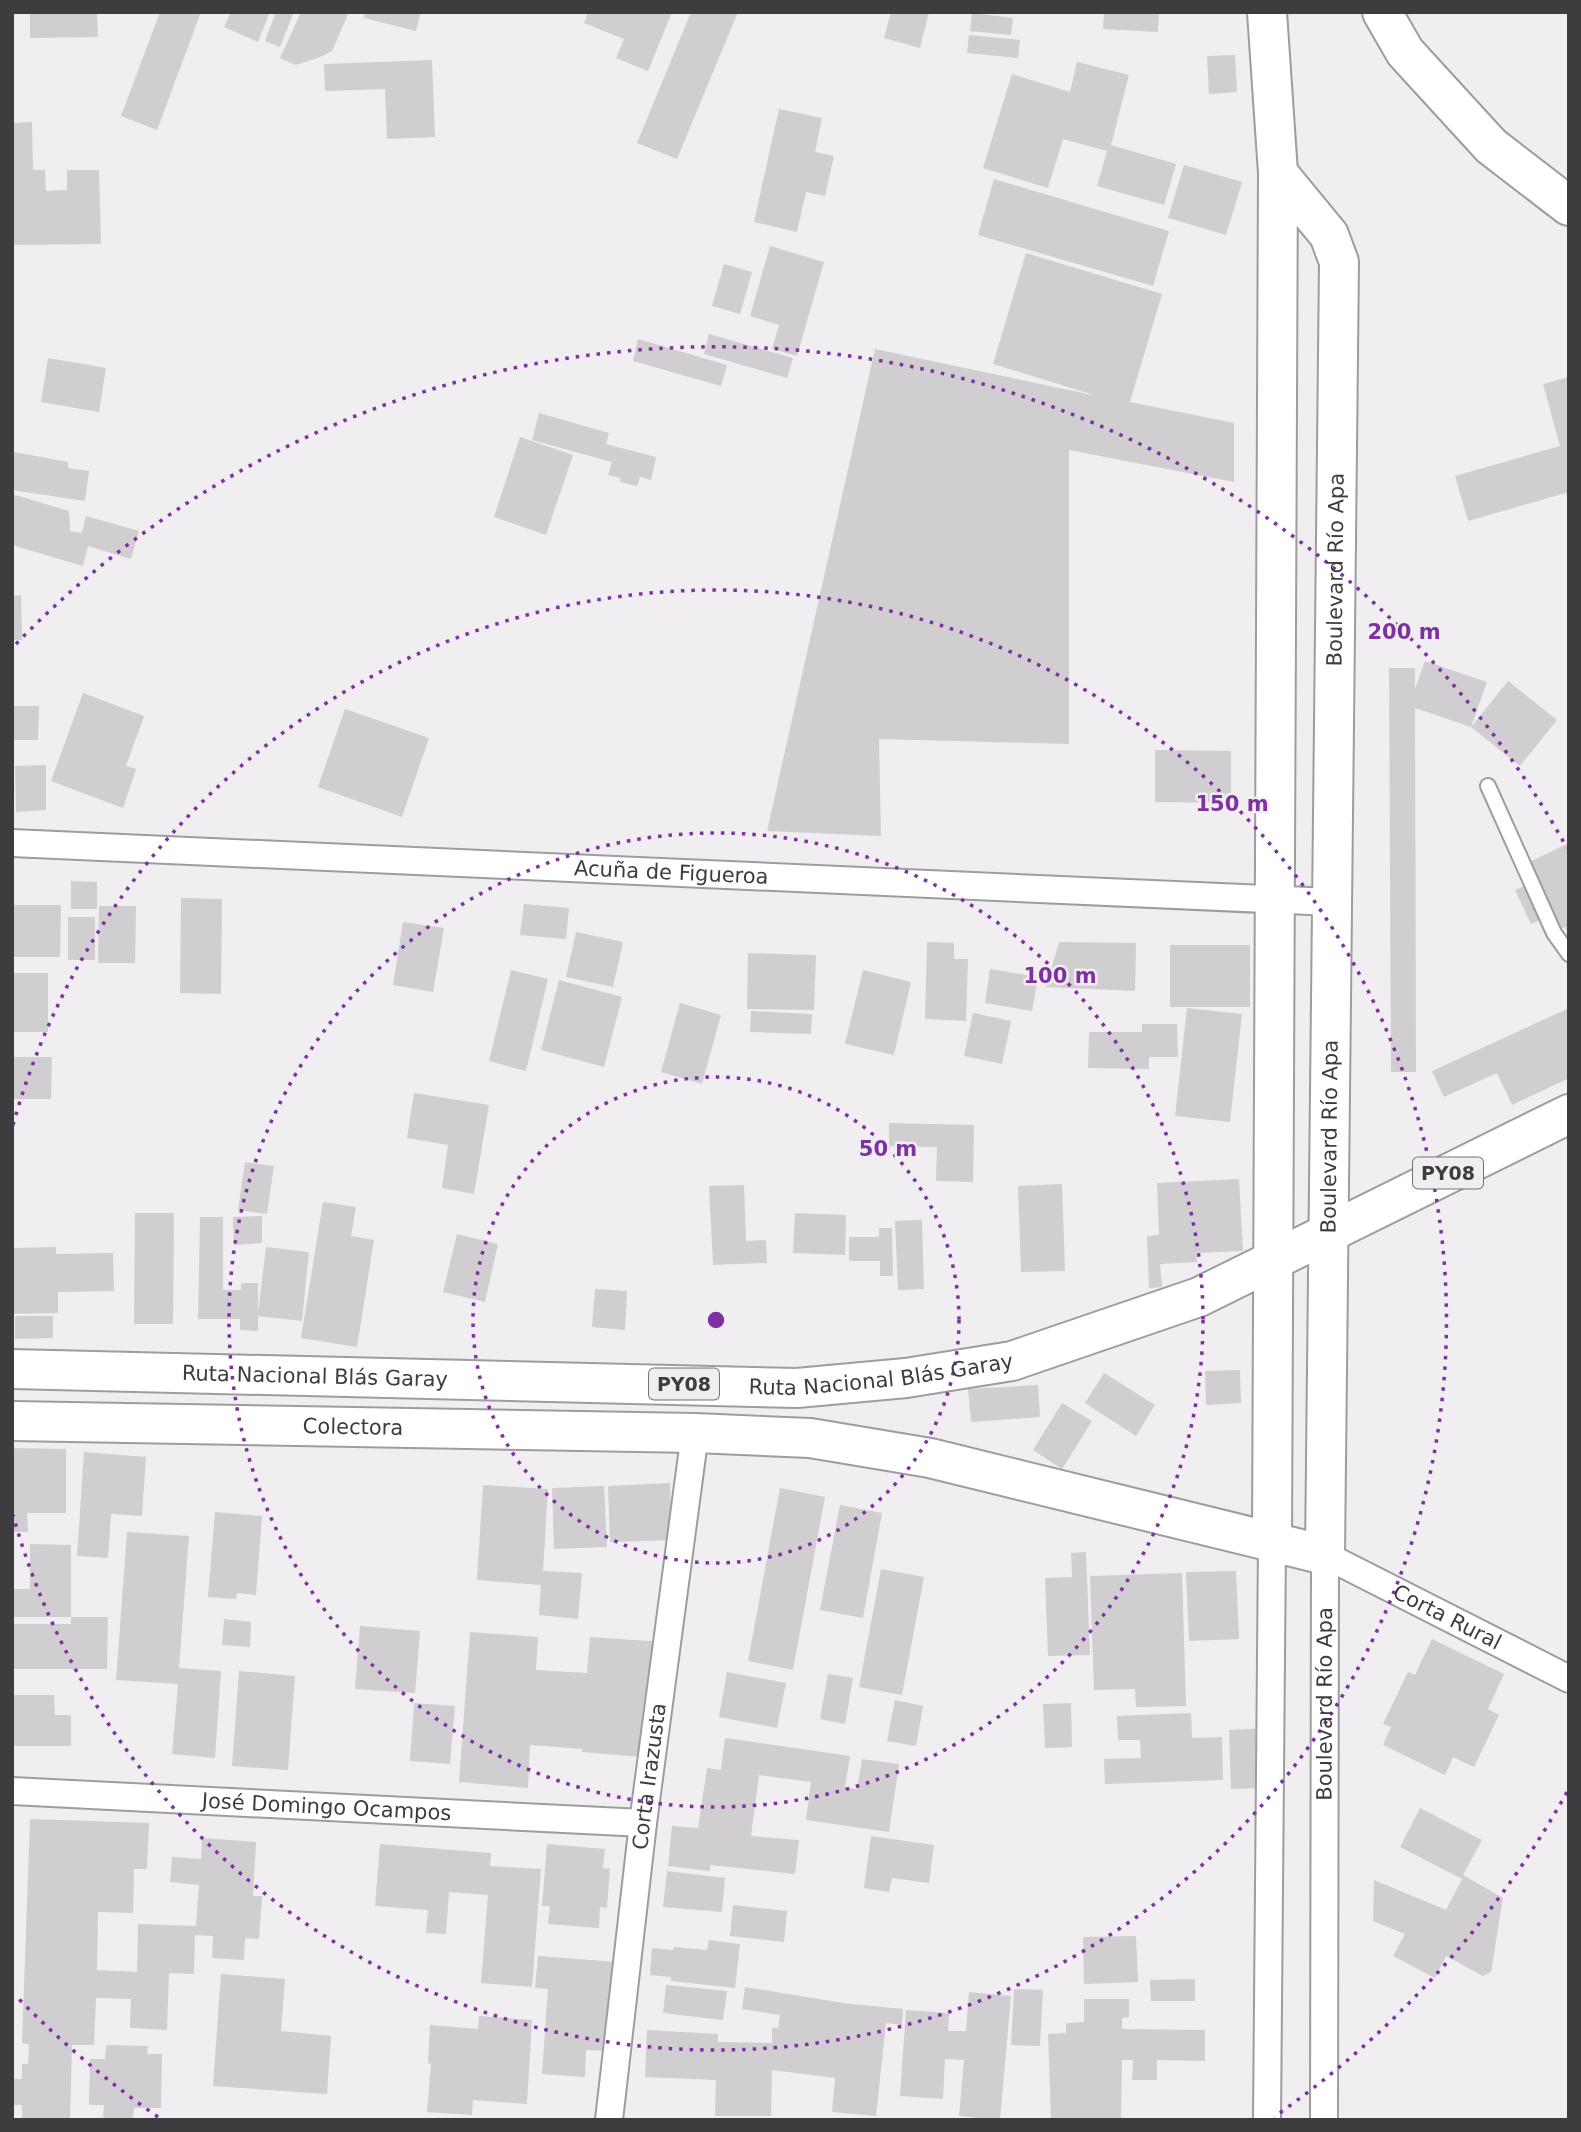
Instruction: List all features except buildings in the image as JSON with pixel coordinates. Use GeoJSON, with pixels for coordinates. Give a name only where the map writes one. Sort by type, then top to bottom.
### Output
{"type":"FeatureCollection","features":[{"type":"Feature","properties":{"kind":"main road"},"geometry":{"type":"LineString","coordinates":[[1267,12],[1278,173],[1272,1541]]}},
{"type":"Feature","properties":{"kind":"main road"},"geometry":{"type":"LineString","coordinates":[[1382,12],[1405,52],[1491,146],[1569,206]]}},
{"type":"Feature","properties":{"kind":"main road","name":"Boulevard Río Apa"},"geometry":{"type":"LineString","coordinates":[[1278,173],[1329,235],[1339,262],[1325,1555]]}},
{"type":"Feature","properties":{"kind":"main road","name":"Ruta Nacional Blás Garay"},"geometry":{"type":"LineString","coordinates":[[12,1369],[797,1388],[906,1378],[1012,1361],[1199,1297],[1569,1114]]}},
{"type":"Feature","properties":{"kind":"main road","name":"Colectora"},"geometry":{"type":"LineString","coordinates":[[12,1420],[695,1433],[810,1438],[930,1458],[1325,1555]]}},
{"type":"Feature","properties":{"kind":"street","name":"Acuña de Figueroa"},"geometry":{"type":"LineString","coordinates":[[12,843],[1331,902]]}},
{"type":"Feature","properties":{"kind":"street","name":"Corta Irazusta"},"geometry":{"type":"LineString","coordinates":[[609,2120],[643,1823],[695,1433]]}},
{"type":"Feature","properties":{"kind":"street"},"geometry":{"type":"LineString","coordinates":[[1267,2120],[1272,1541]]}},
{"type":"Feature","properties":{"kind":"street","name":"Corta Rural"},"geometry":{"type":"LineString","coordinates":[[1325,1555],[1569,1679]]}},
{"type":"Feature","properties":{"kind":"street","name":"Boulevard Río Apa"},"geometry":{"type":"LineString","coordinates":[[1324,2120],[1325,1555]]}},
{"type":"Feature","properties":{"kind":"street","name":"José Domingo Ocampos"},"geometry":{"type":"LineString","coordinates":[[12,1791],[643,1823]]}},
{"type":"Feature","properties":{"kind":"lane"},"geometry":{"type":"LineString","coordinates":[[1488,786],[1554,933],[1569,954]]}}]}
